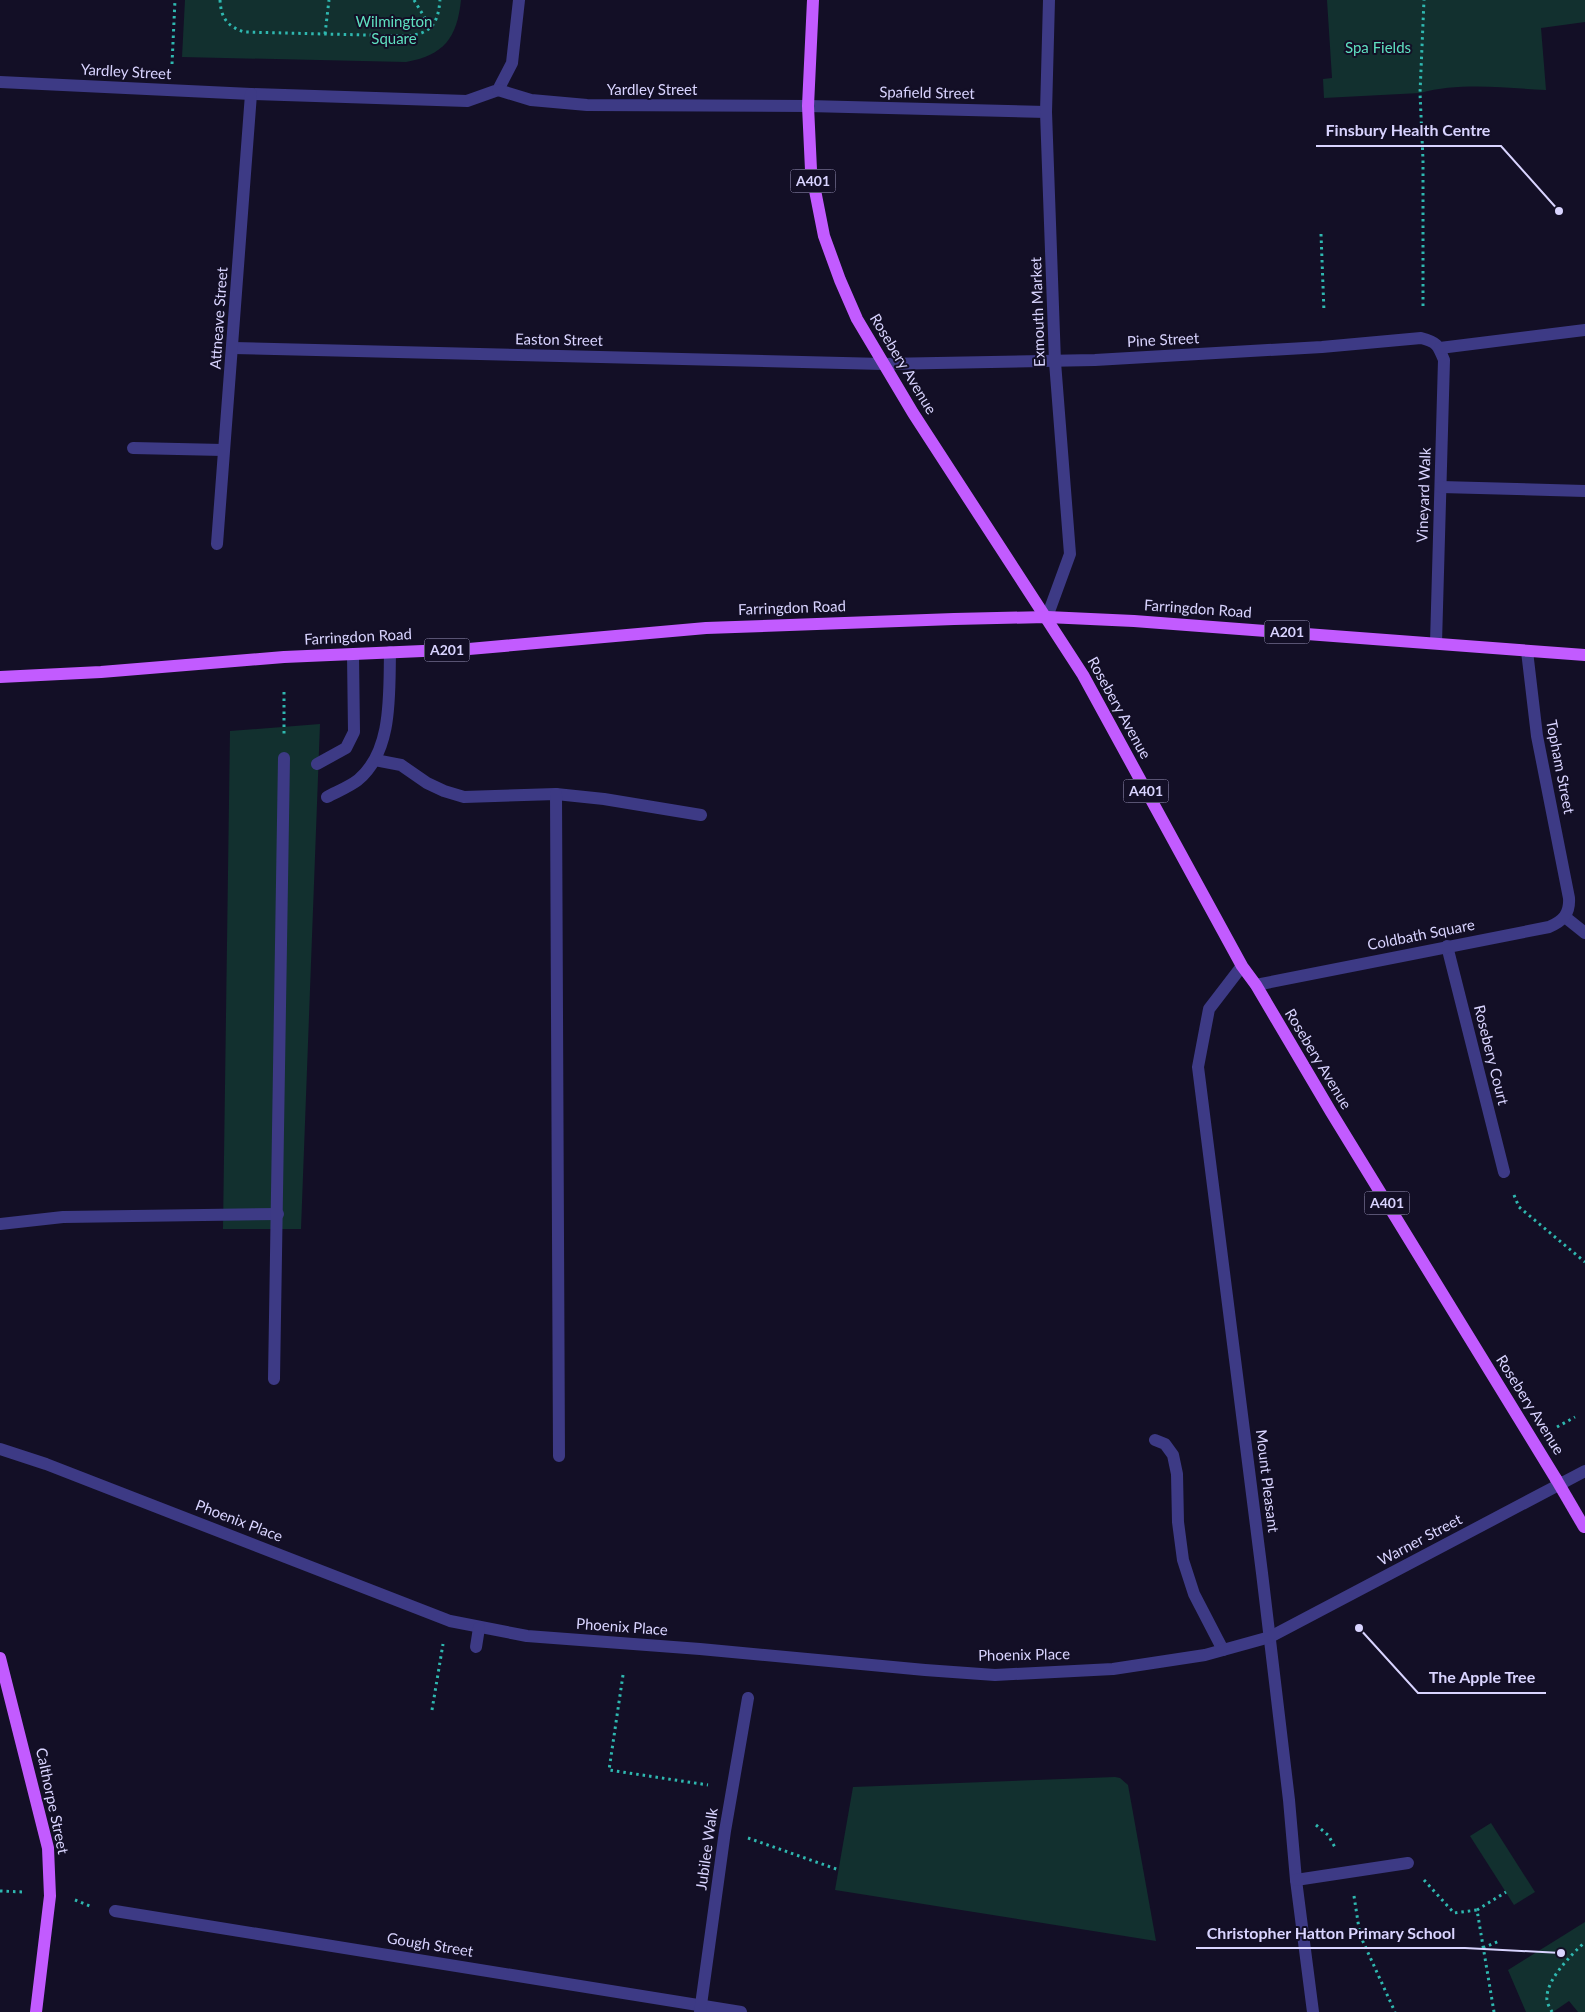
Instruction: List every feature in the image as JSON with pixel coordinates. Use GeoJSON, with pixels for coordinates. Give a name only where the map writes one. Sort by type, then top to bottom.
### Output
{"type":"FeatureCollection","features":[{"type":"Feature","properties":{"kind":"main road","name":"Rosebery Avenue"},"geometry":{"type":"LineString","coordinates":[[813,0],[808,106],[811,170],[824,236],[856,319],[982,520],[1047,617],[1083,675],[1242,966],[1256,985],[1331,1112],[1585,1528]]}},
{"type":"Feature","properties":{"kind":"main road","name":"Farringdon Road"},"geometry":{"type":"LineString","coordinates":[[0,677],[101,672],[284,657],[468,649],[706,628],[1047,617],[1134,621],[1585,655]]}},
{"type":"Feature","properties":{"kind":"main road","name":"Calthorpe Street"},"geometry":{"type":"LineString","coordinates":[[0,1658],[48,1848],[50,1896],[36,2012]]}},
{"type":"Feature","properties":{"kind":"street"},"geometry":{"type":"LineString","coordinates":[[251,94],[467,101],[498,90],[512,63],[519,0]]}},
{"type":"Feature","properties":{"kind":"street","name":"Exmouth Market"},"geometry":{"type":"LineString","coordinates":[[1047,617],[1070,554],[1055,362],[1046,112],[1049,0]]}},
{"type":"Feature","properties":{"kind":"street","name":"Yardley Street"},"geometry":{"type":"LineString","coordinates":[[0,82],[251,94]]}},
{"type":"Feature","properties":{"kind":"street","name":"Yardley Street"},"geometry":{"type":"LineString","coordinates":[[498,90],[531,100],[587,106],[808,106]]}},
{"type":"Feature","properties":{"kind":"street","name":"Attneave Street"},"geometry":{"type":"LineString","coordinates":[[217,544],[251,94]]}},
{"type":"Feature","properties":{"kind":"street","name":"Spafield Street"},"geometry":{"type":"LineString","coordinates":[[808,106],[1046,112]]}},
{"type":"Feature","properties":{"kind":"street"},"geometry":{"type":"LineString","coordinates":[[1440,348],[1585,330]]}},
{"type":"Feature","properties":{"kind":"street","name":"Pine Street"},"geometry":{"type":"LineString","coordinates":[[883,364],[1055,362],[1322,347],[1421,338],[1434,341],[1440,348]]}},
{"type":"Feature","properties":{"kind":"street","name":"Easton Street"},"geometry":{"type":"LineString","coordinates":[[233,348],[883,364]]}},
{"type":"Feature","properties":{"kind":"street","name":"Vineyard Walk"},"geometry":{"type":"LineString","coordinates":[[1436,643],[1442,487],[1444,360],[1440,348]]}},
{"type":"Feature","properties":{"kind":"street"},"geometry":{"type":"LineString","coordinates":[[133,448],[223,450]]}},
{"type":"Feature","properties":{"kind":"street"},"geometry":{"type":"LineString","coordinates":[[1442,487],[1585,491]]}},
{"type":"Feature","properties":{"kind":"street","name":"Topham Street"},"geometry":{"type":"LineString","coordinates":[[1527,650],[1537,736],[1569,898],[1569,908],[1565,917]]}},
{"type":"Feature","properties":{"kind":"street"},"geometry":{"type":"LineString","coordinates":[[327,797],[357,781],[375,760],[384,732],[389,704],[390,652]]}},
{"type":"Feature","properties":{"kind":"street"},"geometry":{"type":"LineString","coordinates":[[317,764],[346,748],[354,732],[353,655]]}},
{"type":"Feature","properties":{"kind":"street"},"geometry":{"type":"LineString","coordinates":[[274,1379],[284,758]]}},
{"type":"Feature","properties":{"kind":"street"},"geometry":{"type":"LineString","coordinates":[[375,760],[401,765],[444,792],[464,797],[556,794],[604,799],[701,815]]}},
{"type":"Feature","properties":{"kind":"street"},"geometry":{"type":"LineString","coordinates":[[556,794],[559,1456]]}},
{"type":"Feature","properties":{"kind":"street"},"geometry":{"type":"LineString","coordinates":[[1565,917],[1585,933]]}},
{"type":"Feature","properties":{"kind":"street","name":"Coldbath Square"},"geometry":{"type":"LineString","coordinates":[[1256,985],[1549,927],[1565,917]]}},
{"type":"Feature","properties":{"kind":"street","name":"Rosebery Court"},"geometry":{"type":"LineString","coordinates":[[1447,946],[1504,1172]]}},
{"type":"Feature","properties":{"kind":"street","name":"Mount Pleasant"},"geometry":{"type":"LineString","coordinates":[[1242,966],[1209,1009],[1198,1067],[1270,1637],[1289,1800],[1296,1880],[1313,2012]]}},
{"type":"Feature","properties":{"kind":"street"},"geometry":{"type":"LineString","coordinates":[[0,1224],[63,1218],[278,1214]]}},
{"type":"Feature","properties":{"kind":"street"},"geometry":{"type":"LineString","coordinates":[[1156,1440],[1165,1444],[1173,1455],[1177,1474],[1178,1522],[1182,1560],[1194,1594],[1223,1650]]}},
{"type":"Feature","properties":{"kind":"street","name":"Phoenix Place"},"geometry":{"type":"LineString","coordinates":[[0,1449],[46,1464],[442,1618],[479,1628],[526,1636],[995,1675],[1113,1669],[1205,1655],[1270,1637]]}},
{"type":"Feature","properties":{"kind":"street","name":"Warner Street"},"geometry":{"type":"LineString","coordinates":[[1270,1637],[1585,1471]]}},
{"type":"Feature","properties":{"kind":"street"},"geometry":{"type":"LineString","coordinates":[[476,1647],[479,1628]]}},
{"type":"Feature","properties":{"kind":"street","name":"Jubilee Walk"},"geometry":{"type":"LineString","coordinates":[[700,2008],[725,1830],[748,1698]]}},
{"type":"Feature","properties":{"kind":"street"},"geometry":{"type":"LineString","coordinates":[[1296,1880],[1408,1863]]}},
{"type":"Feature","properties":{"kind":"street","name":"Gough Street"},"geometry":{"type":"LineString","coordinates":[[115,1911],[700,2008],[741,2012]]}},
{"type":"Feature","properties":{"kind":"path"},"geometry":{"type":"LineString","coordinates":[[172,62],[175,0]]}},
{"type":"Feature","properties":{"kind":"path"},"geometry":{"type":"LineString","coordinates":[[220,0],[221,12],[226,22],[244,32],[406,36],[419,35],[431,28],[438,16],[440,0]]}},
{"type":"Feature","properties":{"kind":"path"},"geometry":{"type":"LineString","coordinates":[[325,34],[329,0]]}},
{"type":"Feature","properties":{"kind":"path"},"geometry":{"type":"LineString","coordinates":[[414,0],[431,28]]}},
{"type":"Feature","properties":{"kind":"path"},"geometry":{"type":"LineString","coordinates":[[1423,306],[1423,160],[1420,93],[1424,0]]}},
{"type":"Feature","properties":{"kind":"path"},"geometry":{"type":"LineString","coordinates":[[1321,234],[1324,312]]}},
{"type":"Feature","properties":{"kind":"path"},"geometry":{"type":"LineString","coordinates":[[284,692],[284,758]]}},
{"type":"Feature","properties":{"kind":"path"},"geometry":{"type":"LineString","coordinates":[[1504,1172],[1518,1207],[1585,1262]]}},
{"type":"Feature","properties":{"kind":"path"},"geometry":{"type":"LineString","coordinates":[[1557,1427],[1575,1417]]}},
{"type":"Feature","properties":{"kind":"path"},"geometry":{"type":"LineString","coordinates":[[432,1710],[439,1663]]}},
{"type":"Feature","properties":{"kind":"path"},"geometry":{"type":"LineString","coordinates":[[623,1675],[609,1770],[732,1788]]}},
{"type":"Feature","properties":{"kind":"path"},"geometry":{"type":"LineString","coordinates":[[1315,1823],[1328,1835],[1350,1872],[1360,1935],[1395,2012]]}},
{"type":"Feature","properties":{"kind":"path"},"geometry":{"type":"LineString","coordinates":[[725,1830],[839,1870]]}},
{"type":"Feature","properties":{"kind":"path"},"geometry":{"type":"LineString","coordinates":[[1408,1863],[1454,1913],[1477,1910],[1506,1892]]}},
{"type":"Feature","properties":{"kind":"path"},"geometry":{"type":"LineString","coordinates":[[0,1890],[19,1892]]}},
{"type":"Feature","properties":{"kind":"path"},"geometry":{"type":"LineString","coordinates":[[1477,1910],[1494,2012]]}},
{"type":"Feature","properties":{"kind":"path"},"geometry":{"type":"LineString","coordinates":[[1482,1948],[1499,1941]]}},
{"type":"Feature","properties":{"kind":"path"},"geometry":{"type":"LineString","coordinates":[[1552,2012],[1546,1998],[1549,1988],[1563,1965],[1585,1942]]}},
{"type":"Feature","properties":{"kind":"green space","name":"Wilmington Square"},"geometry":{"type":"Polygon","coordinates":[[[185,0],[461,0],[456,25],[446,43],[430,55],[406,62],[182,57],[185,0]]]}},
{"type":"Feature","properties":{"kind":"green space","name":"Spa Fields"},"geometry":{"type":"Polygon","coordinates":[[[1327,0],[1585,0],[1585,22],[1541,28],[1546,90],[1467,87],[1420,93],[1324,98],[1323,79],[1332,78],[1327,0]]]}},
{"type":"Feature","properties":{"kind":"green space"},"geometry":{"type":"Polygon","coordinates":[[[320,724],[301,1229],[223,1229],[230,731],[320,724]]]}},
{"type":"Feature","properties":{"kind":"green space"},"geometry":{"type":"Polygon","coordinates":[[[1120,1778],[1128,1785],[1156,1941],[835,1890],[853,1787],[1120,1778]]]}},
{"type":"Feature","properties":{"kind":"green space"},"geometry":{"type":"Polygon","coordinates":[[[1491,1823],[1535,1892],[1514,1905],[1470,1836],[1491,1823]]]}},
{"type":"Feature","properties":{"kind":"green space"},"geometry":{"type":"Polygon","coordinates":[[[1585,1922],[1585,2012],[1578,2012],[1569,2001],[1553,2012],[1526,2012],[1508,1970],[1585,1922]]]}},
{"type":"Feature","properties":{"kind":"place","name":"Finsbury Health Centre"},"geometry":{"type":"Point","coordinates":[1559,211]}},
{"type":"Feature","properties":{"kind":"place","name":"The Apple Tree"},"geometry":{"type":"Point","coordinates":[1359,1628]}},
{"type":"Feature","properties":{"kind":"place","name":"Christopher Hatton Primary School"},"geometry":{"type":"Point","coordinates":[1561,1953]}}]}
